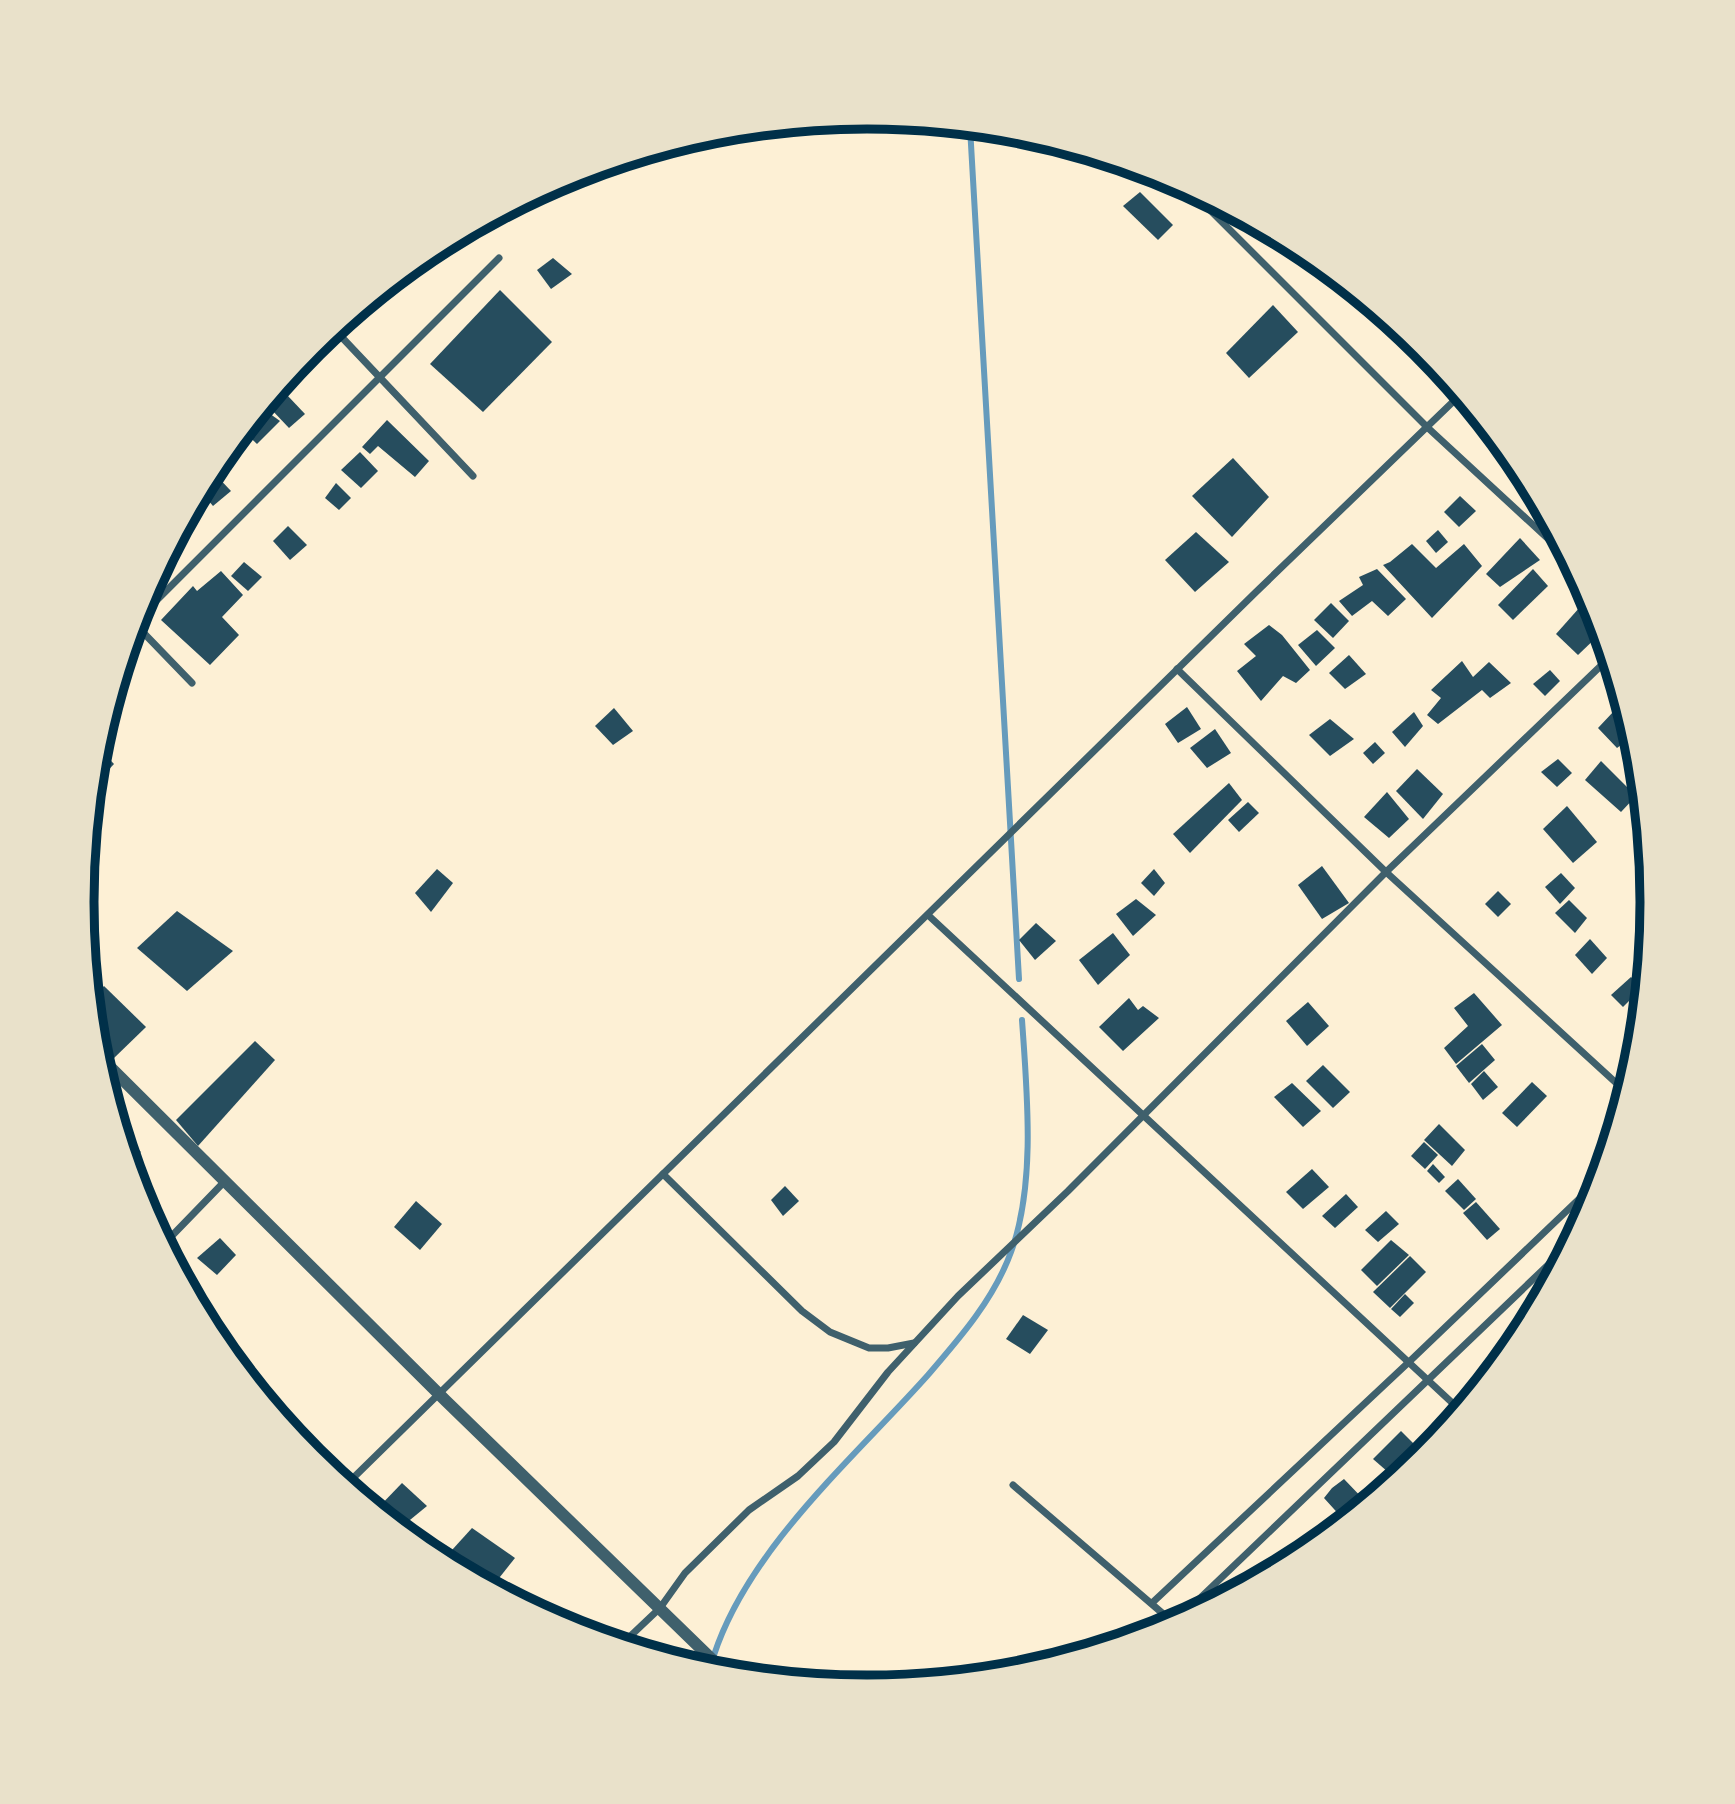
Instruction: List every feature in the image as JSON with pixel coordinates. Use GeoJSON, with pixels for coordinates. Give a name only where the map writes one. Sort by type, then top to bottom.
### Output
{"type":"FeatureCollection","features":[{"type":"Feature","properties":{"kind":"street"},"geometry":{"type":"LineString","coordinates":[[1209,209],[1427,427],[1551,542]]}},
{"type":"Feature","properties":{"kind":"street"},"geometry":{"type":"LineString","coordinates":[[154,604],[499,258]]}},
{"type":"Feature","properties":{"kind":"street"},"geometry":{"type":"LineString","coordinates":[[341,337],[473,476]]}},
{"type":"Feature","properties":{"kind":"street"},"geometry":{"type":"LineString","coordinates":[[353,1478],[1455,400]]}},
{"type":"Feature","properties":{"kind":"street"},"geometry":{"type":"LineString","coordinates":[[144,631],[192,683]]}},
{"type":"Feature","properties":{"kind":"street"},"geometry":{"type":"LineString","coordinates":[[629,1637],[660,1608],[685,1573],[749,1510],[798,1476],[834,1442],[888,1372],[957,1296],[1068,1191],[1386,872],[1602,664]]}},
{"type":"Feature","properties":{"kind":"street"},"geometry":{"type":"LineString","coordinates":[[1177,669],[1386,872],[1618,1086]]}},
{"type":"Feature","properties":{"kind":"street"},"geometry":{"type":"LineString","coordinates":[[928,915],[1455,1404]]}},
{"type":"Feature","properties":{"kind":"street"},"geometry":{"type":"LineString","coordinates":[[113,1070],[712,1659]]}},
{"type":"Feature","properties":{"kind":"street"},"geometry":{"type":"LineString","coordinates":[[663,1174],[802,1311],[830,1332],[869,1348],[914,1343]]}},
{"type":"Feature","properties":{"kind":"street"},"geometry":{"type":"LineString","coordinates":[[171,1237],[225,1181]]}},
{"type":"Feature","properties":{"kind":"street"},"geometry":{"type":"LineString","coordinates":[[1152,1602],[1410,1362],[1583,1195]]}},
{"type":"Feature","properties":{"kind":"street"},"geometry":{"type":"LineString","coordinates":[[1200,1599],[1552,1261]]}},
{"type":"Feature","properties":{"kind":"street"},"geometry":{"type":"LineString","coordinates":[[1013,1485],[1165,1615]]}},
{"type":"Feature","properties":{"kind":"building"},"geometry":{"type":"Polygon","coordinates":[[[1140,192],[1173,225],[1158,240],[1123,206],[1140,192]]]}},
{"type":"Feature","properties":{"kind":"building"},"geometry":{"type":"Polygon","coordinates":[[[553,258],[572,274],[551,289],[537,270],[553,258]]]}},
{"type":"Feature","properties":{"kind":"building"},"geometry":{"type":"Polygon","coordinates":[[[500,290],[552,342],[483,412],[430,364],[500,290]]]}},
{"type":"Feature","properties":{"kind":"building"},"geometry":{"type":"Polygon","coordinates":[[[1273,305],[1298,332],[1249,378],[1226,353],[1273,305]]]}},
{"type":"Feature","properties":{"kind":"building"},"geometry":{"type":"Polygon","coordinates":[[[287,395],[305,414],[289,428],[272,410],[287,395]]]}},
{"type":"Feature","properties":{"kind":"building"},"geometry":{"type":"Polygon","coordinates":[[[269,413],[280,421],[257,444],[250,437],[269,413]]]}},
{"type":"Feature","properties":{"kind":"building"},"geometry":{"type":"Polygon","coordinates":[[[387,420],[429,461],[415,477],[378,446],[370,454],[362,447],[387,420]]]}},
{"type":"Feature","properties":{"kind":"building"},"geometry":{"type":"Polygon","coordinates":[[[360,452],[378,471],[361,488],[341,470],[360,452]]]}},
{"type":"Feature","properties":{"kind":"building"},"geometry":{"type":"Polygon","coordinates":[[[1233,458],[1269,497],[1232,537],[1192,496],[1233,458]]]}},
{"type":"Feature","properties":{"kind":"building"},"geometry":{"type":"Polygon","coordinates":[[[221,480],[231,491],[213,506],[208,500],[221,480]]]}},
{"type":"Feature","properties":{"kind":"building"},"geometry":{"type":"Polygon","coordinates":[[[336,483],[351,498],[339,510],[325,498],[336,483]]]}},
{"type":"Feature","properties":{"kind":"building"},"geometry":{"type":"Polygon","coordinates":[[[1460,496],[1476,511],[1459,527],[1444,512],[1460,496]]]}},
{"type":"Feature","properties":{"kind":"building"},"geometry":{"type":"Polygon","coordinates":[[[288,526],[307,545],[290,560],[273,541],[288,526]]]}},
{"type":"Feature","properties":{"kind":"building"},"geometry":{"type":"Polygon","coordinates":[[[1438,530],[1448,542],[1436,553],[1426,541],[1438,530]]]}},
{"type":"Feature","properties":{"kind":"building"},"geometry":{"type":"Polygon","coordinates":[[[1196,532],[1229,562],[1195,592],[1165,560],[1196,532]]]}},
{"type":"Feature","properties":{"kind":"building"},"geometry":{"type":"Polygon","coordinates":[[[1520,538],[1540,560],[1500,587],[1486,574],[1520,538]]]}},
{"type":"Feature","properties":{"kind":"building"},"geometry":{"type":"Polygon","coordinates":[[[1412,544],[1436,568],[1464,544],[1482,566],[1432,618],[1383,565],[1412,544]]]}},
{"type":"Feature","properties":{"kind":"building"},"geometry":{"type":"Polygon","coordinates":[[[244,562],[262,577],[248,591],[231,576],[244,562]]]}},
{"type":"Feature","properties":{"kind":"building"},"geometry":{"type":"Polygon","coordinates":[[[1377,569],[1406,599],[1388,616],[1372,601],[1352,616],[1339,601],[1363,585],[1359,577],[1377,569]]]}},
{"type":"Feature","properties":{"kind":"building"},"geometry":{"type":"Polygon","coordinates":[[[1533,569],[1548,586],[1513,620],[1498,605],[1533,569]]]}},
{"type":"Feature","properties":{"kind":"building"},"geometry":{"type":"Polygon","coordinates":[[[221,571],[243,595],[222,617],[239,635],[210,665],[161,620],[193,586],[197,591],[221,571]]]}},
{"type":"Feature","properties":{"kind":"building"},"geometry":{"type":"Polygon","coordinates":[[[1331,603],[1349,621],[1333,638],[1314,620],[1331,603]]]}},
{"type":"Feature","properties":{"kind":"building"},"geometry":{"type":"Polygon","coordinates":[[[1582,605],[1594,640],[1578,655],[1556,634],[1582,605]]]}},
{"type":"Feature","properties":{"kind":"building"},"geometry":{"type":"Polygon","coordinates":[[[1269,625],[1282,635],[1310,670],[1296,683],[1283,676],[1261,701],[1237,671],[1256,656],[1244,644],[1269,625]]]}},
{"type":"Feature","properties":{"kind":"building"},"geometry":{"type":"Polygon","coordinates":[[[1317,630],[1335,648],[1316,666],[1298,645],[1317,630]]]}},
{"type":"Feature","properties":{"kind":"building"},"geometry":{"type":"Polygon","coordinates":[[[1349,655],[1366,674],[1345,689],[1329,673],[1349,655]]]}},
{"type":"Feature","properties":{"kind":"building"},"geometry":{"type":"Polygon","coordinates":[[[1462,661],[1473,677],[1489,662],[1511,683],[1490,698],[1482,690],[1438,724],[1427,715],[1441,698],[1431,690],[1462,661]]]}},
{"type":"Feature","properties":{"kind":"building"},"geometry":{"type":"Polygon","coordinates":[[[1550,670],[1560,681],[1545,696],[1533,684],[1550,670]]]}},
{"type":"Feature","properties":{"kind":"building"},"geometry":{"type":"Polygon","coordinates":[[[1187,707],[1201,729],[1178,743],[1165,724],[1187,707]]]}},
{"type":"Feature","properties":{"kind":"building"},"geometry":{"type":"Polygon","coordinates":[[[614,708],[633,731],[613,745],[595,726],[614,708]]]}},
{"type":"Feature","properties":{"kind":"building"},"geometry":{"type":"Polygon","coordinates":[[[1614,711],[1626,750],[1621,745],[1617,748],[1598,728],[1614,711]]]}},
{"type":"Feature","properties":{"kind":"building"},"geometry":{"type":"Polygon","coordinates":[[[1414,712],[1423,726],[1405,747],[1392,732],[1414,712]]]}},
{"type":"Feature","properties":{"kind":"building"},"geometry":{"type":"Polygon","coordinates":[[[1330,719],[1354,739],[1330,756],[1309,735],[1330,719]]]}},
{"type":"Feature","properties":{"kind":"building"},"geometry":{"type":"Polygon","coordinates":[[[1215,729],[1231,753],[1207,768],[1190,748],[1215,729]]]}},
{"type":"Feature","properties":{"kind":"building"},"geometry":{"type":"Polygon","coordinates":[[[1375,742],[1385,753],[1373,764],[1363,753],[1375,742]]]}},
{"type":"Feature","properties":{"kind":"building"},"geometry":{"type":"Polygon","coordinates":[[[108,758],[114,764],[105,773],[108,758]]]}},
{"type":"Feature","properties":{"kind":"building"},"geometry":{"type":"Polygon","coordinates":[[[1558,759],[1572,773],[1557,787],[1541,772],[1558,759]]]}},
{"type":"Feature","properties":{"kind":"building"},"geometry":{"type":"Polygon","coordinates":[[[1601,761],[1633,793],[1634,799],[1621,812],[1585,780],[1601,761]]]}},
{"type":"Feature","properties":{"kind":"building"},"geometry":{"type":"Polygon","coordinates":[[[1417,769],[1443,794],[1423,819],[1396,791],[1417,769]]]}},
{"type":"Feature","properties":{"kind":"building"},"geometry":{"type":"Polygon","coordinates":[[[1229,783],[1242,800],[1190,853],[1173,834],[1229,783]]]}},
{"type":"Feature","properties":{"kind":"building"},"geometry":{"type":"Polygon","coordinates":[[[1387,792],[1409,819],[1389,838],[1364,817],[1387,792]]]}},
{"type":"Feature","properties":{"kind":"building"},"geometry":{"type":"Polygon","coordinates":[[[1248,802],[1259,813],[1239,832],[1228,820],[1248,802]]]}},
{"type":"Feature","properties":{"kind":"building"},"geometry":{"type":"Polygon","coordinates":[[[1567,806],[1597,842],[1573,863],[1543,829],[1567,806]]]}},
{"type":"Feature","properties":{"kind":"building"},"geometry":{"type":"Polygon","coordinates":[[[1322,866],[1349,903],[1322,919],[1298,885],[1322,866]]]}},
{"type":"Feature","properties":{"kind":"building"},"geometry":{"type":"Polygon","coordinates":[[[437,869],[453,883],[431,912],[415,893],[437,869]]]}},
{"type":"Feature","properties":{"kind":"building"},"geometry":{"type":"Polygon","coordinates":[[[1154,869],[1165,883],[1154,896],[1141,883],[1154,869]]]}},
{"type":"Feature","properties":{"kind":"building"},"geometry":{"type":"Polygon","coordinates":[[[1561,873],[1575,888],[1560,904],[1545,887],[1561,873]]]}},
{"type":"Feature","properties":{"kind":"building"},"geometry":{"type":"Polygon","coordinates":[[[1498,891],[1511,904],[1498,917],[1485,904],[1498,891]]]}},
{"type":"Feature","properties":{"kind":"building"},"geometry":{"type":"Polygon","coordinates":[[[1136,899],[1156,915],[1133,936],[1116,914],[1136,899]]]}},
{"type":"Feature","properties":{"kind":"building"},"geometry":{"type":"Polygon","coordinates":[[[1569,900],[1587,918],[1575,933],[1555,913],[1569,900]]]}},
{"type":"Feature","properties":{"kind":"building"},"geometry":{"type":"Polygon","coordinates":[[[177,911],[233,951],[187,991],[137,948],[177,911]]]}},
{"type":"Feature","properties":{"kind":"building"},"geometry":{"type":"Polygon","coordinates":[[[1036,923],[1056,941],[1035,960],[1019,940],[1036,923]]]}},
{"type":"Feature","properties":{"kind":"building"},"geometry":{"type":"Polygon","coordinates":[[[1113,933],[1130,955],[1098,985],[1079,960],[1113,933]]]}},
{"type":"Feature","properties":{"kind":"building"},"geometry":{"type":"Polygon","coordinates":[[[1590,939],[1607,958],[1592,974],[1575,955],[1590,939]]]}},
{"type":"Feature","properties":{"kind":"building"},"geometry":{"type":"Polygon","coordinates":[[[1631,977],[1636,982],[1635,995],[1623,1007],[1611,995],[1631,977]]]}},
{"type":"Feature","properties":{"kind":"building"},"geometry":{"type":"Polygon","coordinates":[[[104,986],[146,1027],[112,1060],[109,1053],[100,990],[104,986]]]}},
{"type":"Feature","properties":{"kind":"building"},"geometry":{"type":"Polygon","coordinates":[[[1474,993],[1502,1025],[1456,1064],[1444,1048],[1468,1026],[1454,1008],[1474,993]]]}},
{"type":"Feature","properties":{"kind":"building"},"geometry":{"type":"Polygon","coordinates":[[[1129,998],[1138,1010],[1143,1006],[1159,1018],[1123,1051],[1099,1027],[1129,998]]]}},
{"type":"Feature","properties":{"kind":"building"},"geometry":{"type":"Polygon","coordinates":[[[1308,1002],[1329,1026],[1307,1046],[1286,1021],[1308,1002]]]}},
{"type":"Feature","properties":{"kind":"building"},"geometry":{"type":"Polygon","coordinates":[[[255,1041],[275,1060],[198,1146],[176,1120],[255,1041]]]}},
{"type":"Feature","properties":{"kind":"building"},"geometry":{"type":"Polygon","coordinates":[[[1482,1044],[1495,1060],[1469,1083],[1456,1066],[1482,1044]]]}},
{"type":"Feature","properties":{"kind":"building"},"geometry":{"type":"Polygon","coordinates":[[[1323,1065],[1350,1092],[1333,1108],[1306,1081],[1323,1065]]]}},
{"type":"Feature","properties":{"kind":"building"},"geometry":{"type":"Polygon","coordinates":[[[1484,1071],[1498,1087],[1483,1100],[1471,1084],[1484,1071]]]}},
{"type":"Feature","properties":{"kind":"building"},"geometry":{"type":"Polygon","coordinates":[[[1532,1082],[1547,1096],[1517,1127],[1502,1113],[1532,1082]]]}},
{"type":"Feature","properties":{"kind":"building"},"geometry":{"type":"Polygon","coordinates":[[[1292,1083],[1321,1111],[1303,1127],[1274,1097],[1292,1083]]]}},
{"type":"Feature","properties":{"kind":"building"},"geometry":{"type":"Polygon","coordinates":[[[1439,1124],[1465,1150],[1452,1166],[1424,1140],[1439,1124]]]}},
{"type":"Feature","properties":{"kind":"building"},"geometry":{"type":"Polygon","coordinates":[[[1424,1142],[1438,1155],[1425,1169],[1411,1156],[1424,1142]]]}},
{"type":"Feature","properties":{"kind":"building"},"geometry":{"type":"Polygon","coordinates":[[[1433,1164],[1445,1177],[1439,1183],[1427,1171],[1433,1164]]]}},
{"type":"Feature","properties":{"kind":"building"},"geometry":{"type":"Polygon","coordinates":[[[1312,1169],[1329,1187],[1303,1209],[1286,1192],[1312,1169]]]}},
{"type":"Feature","properties":{"kind":"building"},"geometry":{"type":"Polygon","coordinates":[[[1458,1179],[1476,1199],[1464,1210],[1445,1191],[1458,1179]]]}},
{"type":"Feature","properties":{"kind":"building"},"geometry":{"type":"Polygon","coordinates":[[[785,1186],[799,1201],[783,1216],[771,1200],[785,1186]]]}},
{"type":"Feature","properties":{"kind":"building"},"geometry":{"type":"Polygon","coordinates":[[[1346,1194],[1358,1207],[1335,1228],[1322,1216],[1346,1194]]]}},
{"type":"Feature","properties":{"kind":"building"},"geometry":{"type":"Polygon","coordinates":[[[416,1201],[442,1224],[420,1250],[394,1227],[416,1201]]]}},
{"type":"Feature","properties":{"kind":"building"},"geometry":{"type":"Polygon","coordinates":[[[1476,1202],[1500,1229],[1487,1240],[1463,1213],[1476,1202]]]}},
{"type":"Feature","properties":{"kind":"building"},"geometry":{"type":"Polygon","coordinates":[[[1386,1211],[1399,1224],[1378,1242],[1365,1230],[1386,1211]]]}},
{"type":"Feature","properties":{"kind":"building"},"geometry":{"type":"Polygon","coordinates":[[[220,1238],[236,1255],[217,1275],[197,1258],[220,1238]]]}},
{"type":"Feature","properties":{"kind":"building"},"geometry":{"type":"Polygon","coordinates":[[[1391,1240],[1409,1255],[1377,1286],[1361,1270],[1391,1240]]]}},
{"type":"Feature","properties":{"kind":"building"},"geometry":{"type":"Polygon","coordinates":[[[1410,1256],[1426,1272],[1390,1308],[1373,1292],[1410,1256]]]}},
{"type":"Feature","properties":{"kind":"building"},"geometry":{"type":"Polygon","coordinates":[[[1405,1294],[1414,1303],[1400,1317],[1391,1309],[1405,1294]]]}},
{"type":"Feature","properties":{"kind":"building"},"geometry":{"type":"Polygon","coordinates":[[[1023,1315],[1048,1330],[1030,1354],[1006,1339],[1023,1315]]]}},
{"type":"Feature","properties":{"kind":"building"},"geometry":{"type":"Polygon","coordinates":[[[1401,1431],[1416,1446],[1388,1472],[1373,1459],[1401,1431]]]}},
{"type":"Feature","properties":{"kind":"building"},"geometry":{"type":"Polygon","coordinates":[[[1344,1479],[1361,1496],[1339,1514],[1324,1498],[1344,1479]]]}},
{"type":"Feature","properties":{"kind":"building"},"geometry":{"type":"Polygon","coordinates":[[[402,1483],[427,1506],[407,1522],[383,1503],[402,1483]]]}},
{"type":"Feature","properties":{"kind":"building"},"geometry":{"type":"Polygon","coordinates":[[[472,1528],[515,1558],[498,1580],[450,1552],[472,1528]]]}},
{"type":"Feature","properties":{"kind":"waterway"},"geometry":{"type":"LineString","coordinates":[[971,136],[1019,979]]}},
{"type":"Feature","properties":{"kind":"waterway"},"geometry":{"type":"LineString","coordinates":[[714,1655],[730,1616],[778,1541],[806,1506],[952,1347],[986,1302],[1004,1269],[1019,1225],[1027,1168],[1022,1020]]}}]}
